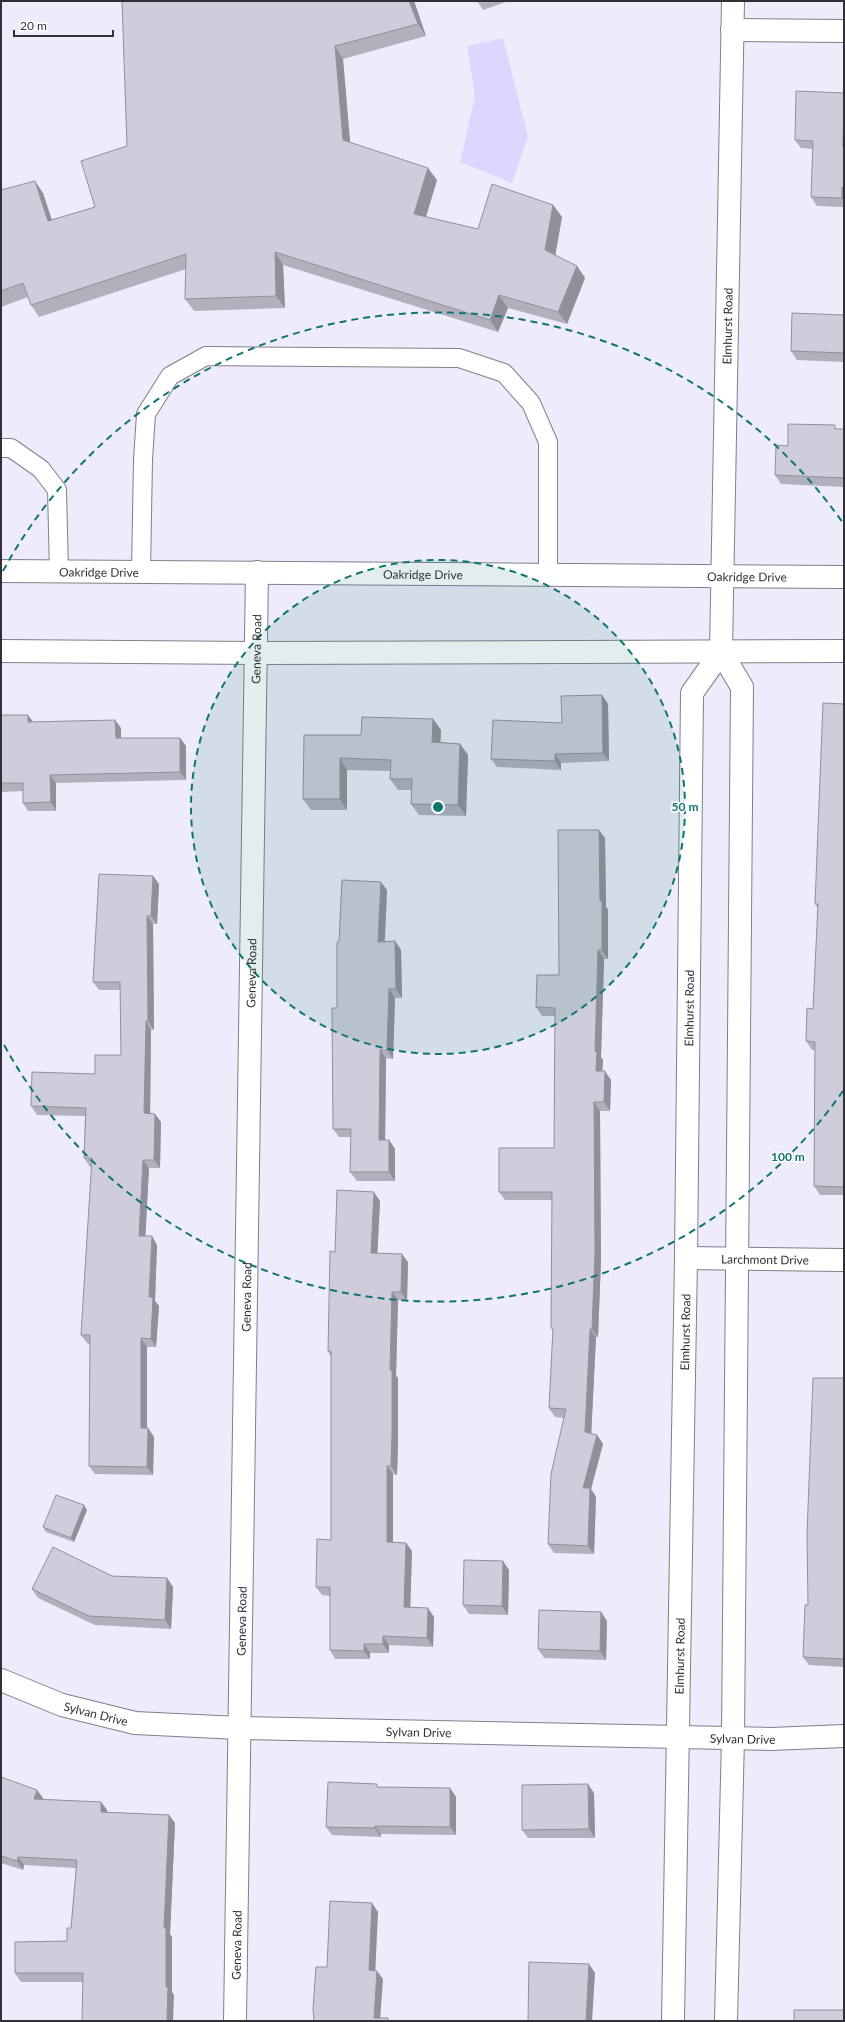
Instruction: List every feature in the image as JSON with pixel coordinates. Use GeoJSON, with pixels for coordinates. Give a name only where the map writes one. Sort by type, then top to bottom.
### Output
{"type":"FeatureCollection","features":[{"type":"Feature","properties":{"kind":"street","name":"Elmhurst Road"},"geometry":{"type":"LineString","coordinates":[[673,2021],[676,1737],[686,1258],[692,693],[721,652],[733,1]]}},
{"type":"Feature","properties":{"kind":"street"},"geometry":{"type":"LineString","coordinates":[[732,30],[844,31]]}},
{"type":"Feature","properties":{"kind":"street","name":"Oakridge Drive"},"geometry":{"type":"LineString","coordinates":[[1,571],[844,577]]}},
{"type":"Feature","properties":{"kind":"street","name":"Geneva Road"},"geometry":{"type":"LineString","coordinates":[[235,2021],[257,653],[257,572]]}},
{"type":"Feature","properties":{"kind":"street"},"geometry":{"type":"LineString","coordinates":[[1,651],[257,653],[844,651]]}},
{"type":"Feature","properties":{"kind":"street"},"geometry":{"type":"LineString","coordinates":[[721,652],[742,687],[733,1738],[726,2021]]}},
{"type":"Feature","properties":{"kind":"street","name":"Larchmont Drive"},"geometry":{"type":"LineString","coordinates":[[686,1258],[844,1260]]}},
{"type":"Feature","properties":{"kind":"street","name":"Sylvan Drive"},"geometry":{"type":"LineString","coordinates":[[1,1680],[62,1705],[128,1721],[239,1728],[771,1739],[844,1736]]}},
{"type":"Feature","properties":{"kind":"lane"},"geometry":{"type":"LineString","coordinates":[[141,572],[143,460],[146,414],[170,376],[206,356],[222,356],[459,358],[504,373],[531,403],[548,442],[548,575]]}},
{"type":"Feature","properties":{"kind":"lane"},"geometry":{"type":"LineString","coordinates":[[1,448],[12,448],[41,469],[56,490],[59,572]]}},
{"type":"Feature","properties":{"kind":"shaded area"},"geometry":{"type":"Polygon","coordinates":[[[503,38],[528,136],[512,183],[460,162],[475,96],[467,46],[503,38]]]}},
{"type":"Feature","properties":{"kind":"building"},"geometry":{"type":"Polygon","coordinates":[[[122,1],[409,1],[418,24],[335,46],[343,140],[428,168],[414,214],[478,229],[492,184],[553,205],[545,250],[577,266],[558,312],[499,295],[490,320],[275,252],[276,296],[185,299],[186,254],[31,305],[23,283],[1,291],[1,190],[35,181],[48,221],[95,207],[81,161],[127,146],[122,1]]]}},
{"type":"Feature","properties":{"kind":"building"},"geometry":{"type":"Polygon","coordinates":[[[796,91],[844,93],[844,187],[842,187],[842,198],[811,197],[813,141],[795,140],[796,91]]]}},
{"type":"Feature","properties":{"kind":"building"},"geometry":{"type":"Polygon","coordinates":[[[792,313],[844,315],[844,353],[791,351],[792,313]]]}},
{"type":"Feature","properties":{"kind":"building"},"geometry":{"type":"Polygon","coordinates":[[[788,424],[835,425],[835,429],[844,429],[844,478],[775,475],[776,445],[788,446],[788,424]]]}},
{"type":"Feature","properties":{"kind":"building"},"geometry":{"type":"Polygon","coordinates":[[[602,695],[603,753],[555,754],[555,761],[491,759],[493,720],[562,723],[561,696],[602,695]]]}},
{"type":"Feature","properties":{"kind":"building"},"geometry":{"type":"Polygon","coordinates":[[[823,703],[844,704],[844,1187],[814,1186],[815,1042],[806,1041],[807,1008],[813,1009],[818,904],[815,904],[823,703]]]}},
{"type":"Feature","properties":{"kind":"building"},"geometry":{"type":"Polygon","coordinates":[[[1,715],[28,715],[28,722],[115,720],[116,738],[180,738],[180,772],[50,775],[51,802],[23,803],[23,783],[1,783],[1,715]]]}},
{"type":"Feature","properties":{"kind":"building"},"geometry":{"type":"Polygon","coordinates":[[[362,717],[433,719],[432,742],[460,744],[458,805],[411,804],[412,779],[390,779],[391,760],[340,758],[340,799],[303,799],[304,735],[361,735],[362,717]]]}},
{"type":"Feature","properties":{"kind":"building"},"geometry":{"type":"Polygon","coordinates":[[[558,830],[599,830],[600,901],[602,901],[602,950],[598,950],[595,1051],[597,1052],[596,1071],[605,1071],[604,1102],[594,1102],[595,1252],[592,1329],[590,1329],[585,1432],[597,1435],[583,1488],[590,1488],[588,1546],[548,1544],[551,1474],[566,1409],[549,1408],[553,1328],[551,1328],[552,1192],[499,1192],[499,1148],[554,1148],[555,1008],[536,1007],[537,975],[559,975],[558,830]]]}},
{"type":"Feature","properties":{"kind":"building"},"geometry":{"type":"Polygon","coordinates":[[[99,874],[153,876],[151,916],[147,916],[148,1021],[146,1021],[144,1113],[155,1114],[154,1160],[143,1160],[139,1236],[152,1236],[149,1297],[153,1297],[151,1339],[141,1338],[141,1428],[148,1428],[147,1467],[89,1466],[90,1335],[81,1335],[92,1158],[84,1158],[86,1108],[31,1106],[32,1072],[95,1074],[95,1055],[121,1055],[120,982],[93,982],[99,874]]]}},
{"type":"Feature","properties":{"kind":"building"},"geometry":{"type":"Polygon","coordinates":[[[342,880],[381,882],[378,942],[395,941],[396,989],[389,989],[387,1050],[380,1050],[379,1140],[389,1140],[389,1172],[350,1172],[351,1129],[333,1129],[332,1008],[337,1008],[337,942],[339,942],[342,880]]]}},
{"type":"Feature","properties":{"kind":"building"},"geometry":{"type":"Polygon","coordinates":[[[337,1190],[374,1192],[371,1253],[402,1254],[401,1292],[392,1292],[390,1370],[392,1370],[392,1434],[391,1466],[387,1466],[387,1542],[406,1543],[404,1607],[428,1608],[427,1638],[383,1636],[383,1644],[364,1644],[364,1651],[330,1650],[330,1587],[316,1587],[317,1539],[331,1540],[331,1351],[328,1351],[330,1251],[335,1252],[337,1190]]]}},
{"type":"Feature","properties":{"kind":"building"},"geometry":{"type":"Polygon","coordinates":[[[813,1378],[844,1378],[844,1659],[803,1657],[805,1605],[808,1605],[807,1534],[813,1378]]]}},
{"type":"Feature","properties":{"kind":"building"},"geometry":{"type":"Polygon","coordinates":[[[56,1495],[84,1505],[71,1538],[43,1527],[56,1495]]]}},
{"type":"Feature","properties":{"kind":"building"},"geometry":{"type":"Polygon","coordinates":[[[53,1547],[112,1576],[167,1578],[165,1620],[89,1616],[32,1589],[53,1547]]]}},
{"type":"Feature","properties":{"kind":"building"},"geometry":{"type":"Polygon","coordinates":[[[464,1560],[503,1561],[502,1606],[463,1605],[464,1560]]]}},
{"type":"Feature","properties":{"kind":"building"},"geometry":{"type":"Polygon","coordinates":[[[539,1610],[601,1612],[600,1651],[538,1649],[539,1610]]]}},
{"type":"Feature","properties":{"kind":"building"},"geometry":{"type":"Polygon","coordinates":[[[1,1777],[37,1790],[34,1799],[101,1802],[101,1812],[169,1815],[164,1928],[166,1928],[166,1987],[168,1987],[167,2021],[82,2021],[83,1973],[15,1973],[15,1942],[67,1941],[67,1928],[71,1928],[77,1860],[18,1857],[17,1861],[1,1856],[1,1777]]]}},
{"type":"Feature","properties":{"kind":"building"},"geometry":{"type":"Polygon","coordinates":[[[328,1782],[377,1784],[377,1787],[450,1788],[450,1827],[326,1827],[328,1782]]]}},
{"type":"Feature","properties":{"kind":"building"},"geometry":{"type":"Polygon","coordinates":[[[588,1784],[589,1829],[522,1830],[522,1785],[588,1784]]]}},
{"type":"Feature","properties":{"kind":"building"},"geometry":{"type":"Polygon","coordinates":[[[330,1901],[372,1903],[369,1970],[377,1971],[374,2018],[388,2018],[388,2021],[314,2021],[313,2009],[316,1967],[327,1967],[330,1901]]]}},
{"type":"Feature","properties":{"kind":"building"},"geometry":{"type":"Polygon","coordinates":[[[529,1962],[589,1964],[586,2021],[528,2021],[529,1962]]]}},
{"type":"Feature","properties":{"kind":"building"},"geometry":{"type":"Polygon","coordinates":[[[794,2010],[844,2010],[844,2021],[794,2021],[794,2010]]]}}]}
